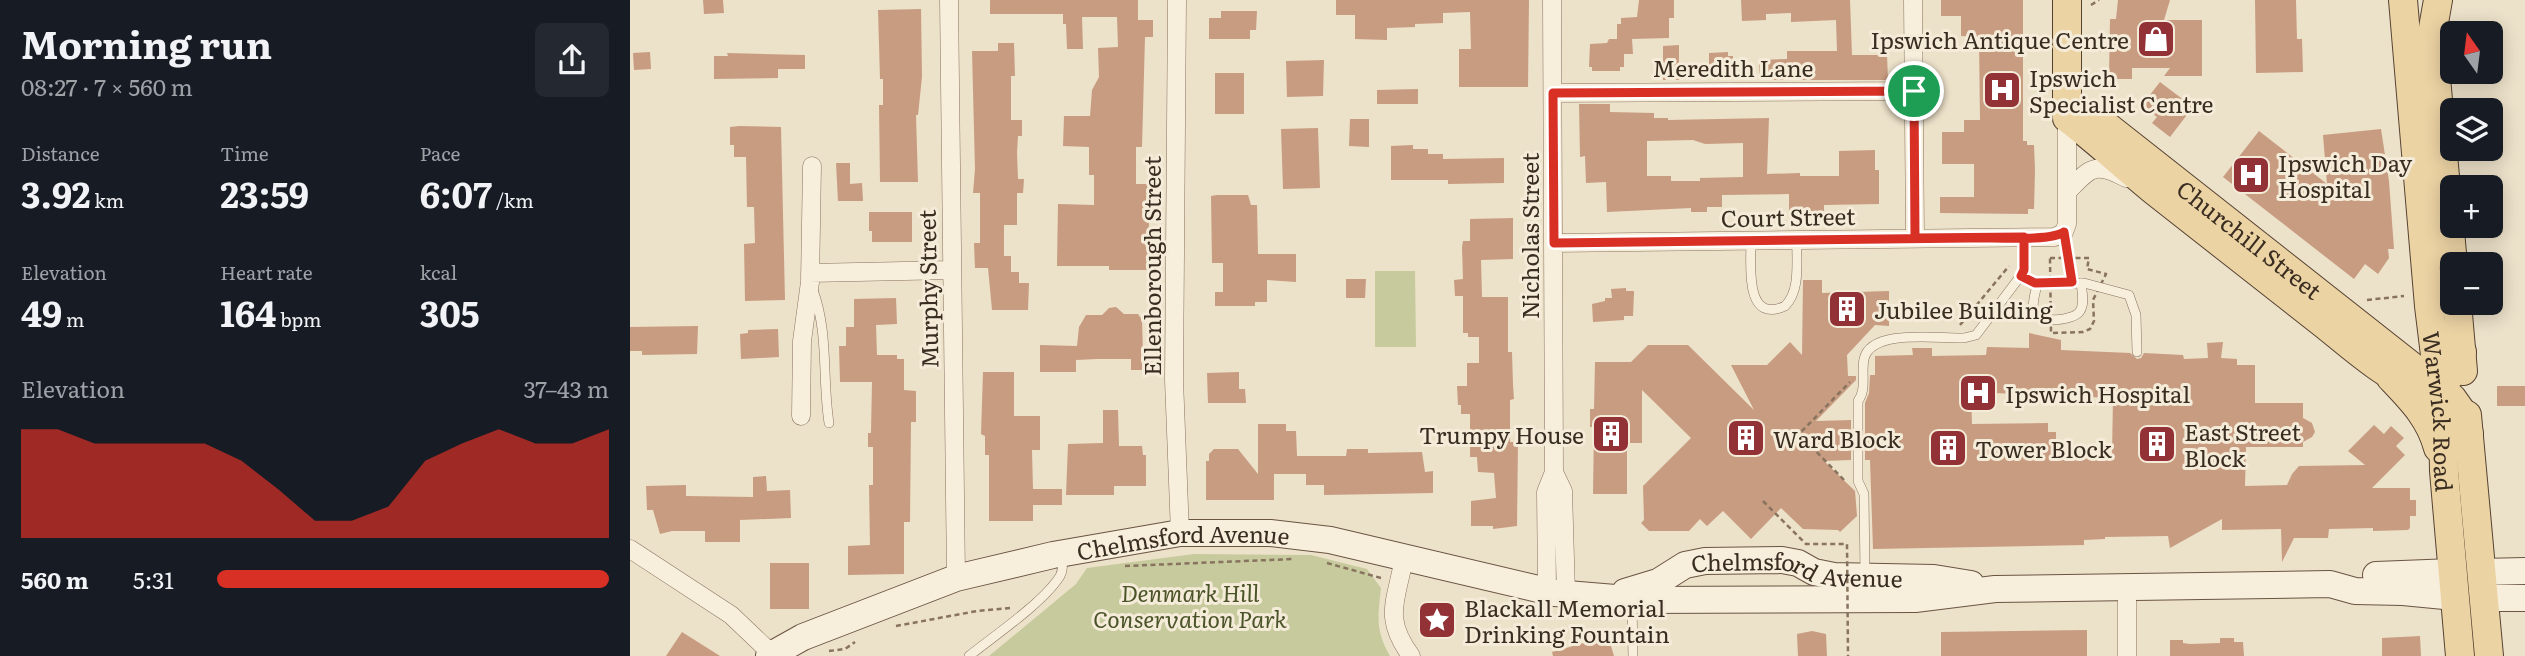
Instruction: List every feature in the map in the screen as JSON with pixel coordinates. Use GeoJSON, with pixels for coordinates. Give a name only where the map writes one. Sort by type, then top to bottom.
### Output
{"type":"FeatureCollection","features":[{"type":"Feature","properties":{"kind":"main road","name":"Warwick Road"},"geometry":{"type":"LineString","coordinates":[[2403,0],[2425,102],[2452,252]]}},
{"type":"Feature","properties":{"kind":"main road"},"geometry":{"type":"LineString","coordinates":[[2432,34],[2438,0]]}},
{"type":"Feature","properties":{"kind":"main road"},"geometry":{"type":"LineString","coordinates":[[2067,106],[2077,3]]}},
{"type":"Feature","properties":{"kind":"main road","name":"Warwick Road"},"geometry":{"type":"LineString","coordinates":[[2432,34],[2425,102],[2417,301],[2438,385],[2460,656]]}},
{"type":"Feature","properties":{"kind":"main road","name":"Churchill Street"},"geometry":{"type":"LineString","coordinates":[[2067,106],[2152,189],[2382,369],[2411,385],[2438,385]]}},
{"type":"Feature","properties":{"kind":"main road","name":"Churchill Street"},"geometry":{"type":"LineString","coordinates":[[2067,106],[2438,385]]}},
{"type":"Feature","properties":{"kind":"main road"},"geometry":{"type":"LineString","coordinates":[[2373,335],[2395,345],[2411,344],[2423,329],[2417,301]]}},
{"type":"Feature","properties":{"kind":"main road","name":"Warwick Road"},"geometry":{"type":"LineString","coordinates":[[2458,315],[2489,656]]}},
{"type":"Feature","properties":{"kind":"main road"},"geometry":{"type":"LineString","coordinates":[[2462,352],[2455,373],[2438,385],[2459,406],[2469,434]]}},
{"type":"Feature","properties":{"kind":"main road","name":"Churchill Street"},"geometry":{"type":"LineString","coordinates":[[2382,369],[2426,417],[2444,471]]}},
{"type":"Feature","properties":{"kind":"main road"},"geometry":{"type":"LineString","coordinates":[[2454,585],[2483,585]]}},
{"type":"Feature","properties":{"kind":"street","name":"Murphy Street"},"geometry":{"type":"LineString","coordinates":[[949,0],[956,578]]}},
{"type":"Feature","properties":{"kind":"street","name":"Ellenborough Street"},"geometry":{"type":"LineString","coordinates":[[1177,0],[1174,380],[1180,533]]}},
{"type":"Feature","properties":{"kind":"street","name":"Nicholas Street"},"geometry":{"type":"LineString","coordinates":[[1552,0],[1554,472],[1562,488],[1556,592]]}},
{"type":"Feature","properties":{"kind":"street"},"geometry":{"type":"LineString","coordinates":[[1913,0],[1915,238]]}},
{"type":"Feature","properties":{"kind":"street","name":"Warwick Road"},"geometry":{"type":"LineString","coordinates":[[2429,0],[2432,34]]}},
{"type":"Feature","properties":{"kind":"street","name":"Meredith Lane"},"geometry":{"type":"LineString","coordinates":[[1553,93],[1914,91]]}},
{"type":"Feature","properties":{"kind":"street"},"geometry":{"type":"LineString","coordinates":[[2064,232],[2067,224],[2067,106]]}},
{"type":"Feature","properties":{"kind":"street"},"geometry":{"type":"LineString","coordinates":[[801,416],[802,341],[810,277],[812,166]]}},
{"type":"Feature","properties":{"kind":"street"},"geometry":{"type":"LineString","coordinates":[[2067,191],[2088,170],[2097,168],[2108,168],[2152,189]]}},
{"type":"Feature","properties":{"kind":"street","name":"Court Street"},"geometry":{"type":"LineString","coordinates":[[1554,243],[2053,237],[2064,232]]}},
{"type":"Feature","properties":{"kind":"street"},"geometry":{"type":"LineString","coordinates":[[810,277],[951,270]]}},
{"type":"Feature","properties":{"kind":"street","name":"Chelmsford Avenue"},"geometry":{"type":"LineString","coordinates":[[771,655],[803,637],[956,578],[1060,553],[1180,533],[1291,535],[1331,540],[1556,592],[1619,598],[1925,598],[1989,589],[2330,584],[2355,575],[2454,585]]}},
{"type":"Feature","properties":{"kind":"street"},"geometry":{"type":"LineString","coordinates":[[630,549],[731,615],[771,655]]}},
{"type":"Feature","properties":{"kind":"street"},"geometry":{"type":"LineString","coordinates":[[1404,557],[1393,610],[1393,623],[1397,635],[1411,656]]}},
{"type":"Feature","properties":{"kind":"street","name":"Chelmsford Avenue"},"geometry":{"type":"LineString","coordinates":[[1619,598],[1654,584],[1691,563],[1704,561],[1782,560],[1824,575],[1934,578],[1989,589]]}},
{"type":"Feature","properties":{"kind":"street"},"geometry":{"type":"LineString","coordinates":[[1691,563],[1684,574],[1686,585],[1709,600]]}},
{"type":"Feature","properties":{"kind":"street"},"geometry":{"type":"LineString","coordinates":[[1802,565],[1810,575],[1812,584],[1809,599]]}},
{"type":"Feature","properties":{"kind":"street"},"geometry":{"type":"LineString","coordinates":[[2483,585],[2525,571]]}},
{"type":"Feature","properties":{"kind":"street"},"geometry":{"type":"LineString","coordinates":[[2483,585],[2525,598]]}},
{"type":"Feature","properties":{"kind":"street"},"geometry":{"type":"LineString","coordinates":[[2127,586],[2127,656]]}},
{"type":"Feature","properties":{"kind":"lane"},"geometry":{"type":"LineString","coordinates":[[2037,284],[2033,310],[2037,317],[2068,319],[2077,315],[2082,303],[2064,232]]}},
{"type":"Feature","properties":{"kind":"lane"},"geometry":{"type":"LineString","coordinates":[[1865,576],[1864,494],[1858,481],[1858,401],[1863,393],[1865,356],[1874,344],[1891,338],[1957,338],[1976,335],[2024,270],[2024,237]]}},
{"type":"Feature","properties":{"kind":"lane"},"geometry":{"type":"LineString","coordinates":[[1751,241],[1752,291],[1761,306],[1773,310],[1787,304],[1795,289],[1797,241]]}},
{"type":"Feature","properties":{"kind":"lane"},"geometry":{"type":"LineString","coordinates":[[2021,276],[2037,284],[2076,283],[2119,290],[2131,296],[2137,322],[2137,352]]}},
{"type":"Feature","properties":{"kind":"lane"},"geometry":{"type":"LineString","coordinates":[[810,277],[823,328],[826,400],[830,423]]}},
{"type":"Feature","properties":{"kind":"lane"},"geometry":{"type":"LineString","coordinates":[[970,656],[1032,606],[1059,577],[1063,568],[1060,553]]}},
{"type":"Feature","properties":{"kind":"lane"},"geometry":{"type":"LineString","coordinates":[[1619,598],[1633,656]]}},
{"type":"Feature","properties":{"kind":"path"},"geometry":{"type":"LineString","coordinates":[[2077,3],[2099,0]]}},
{"type":"Feature","properties":{"kind":"path"},"geometry":{"type":"LineString","coordinates":[[2088,50],[2110,50]]}},
{"type":"Feature","properties":{"kind":"path"},"geometry":{"type":"LineString","coordinates":[[2367,300],[2417,301]]}},
{"type":"Feature","properties":{"kind":"path"},"geometry":{"type":"LineString","coordinates":[[1845,480],[1799,434],[1850,382]]}},
{"type":"Feature","properties":{"kind":"path"},"geometry":{"type":"LineString","coordinates":[[1763,501],[1806,544],[1847,544],[1848,656]]}},
{"type":"Feature","properties":{"kind":"path"},"geometry":{"type":"LineString","coordinates":[[1124,566],[1298,559]]}},
{"type":"Feature","properties":{"kind":"path"},"geometry":{"type":"LineString","coordinates":[[1323,562],[1399,583]]}},
{"type":"Feature","properties":{"kind":"path"},"geometry":{"type":"LineString","coordinates":[[892,627],[977,611],[1021,607]]}},
{"type":"Feature","properties":{"kind":"path"},"geometry":{"type":"LineString","coordinates":[[825,652],[845,649],[862,637]]}},
{"type":"Feature","properties":{"kind":"green space"},"geometry":{"type":"Polygon","coordinates":[[[1375,271],[1415,271],[1416,347],[1375,347],[1375,271]]]}},
{"type":"Feature","properties":{"kind":"green space","name":"Denmark Hill Conservation Park"},"geometry":{"type":"Polygon","coordinates":[[[1194,554],[1311,555],[1367,569],[1381,588],[1379,623],[1390,656],[989,656],[1076,584],[1087,568],[1194,554]]]}},
{"type":"Feature","properties":{"kind":"building"},"geometry":{"type":"Polygon","coordinates":[[[703,0],[723,0],[724,13],[704,14],[703,0]]]}},
{"type":"Feature","properties":{"kind":"building"},"geometry":{"type":"Polygon","coordinates":[[[990,0],[1138,0],[1138,20],[1153,20],[1153,37],[1145,37],[1142,147],[1136,147],[1136,184],[1148,184],[1150,270],[1109,270],[1109,266],[1057,266],[1058,204],[1094,205],[1094,175],[1089,175],[1089,147],[1063,146],[1064,116],[1090,116],[1092,90],[1099,77],[1098,48],[1118,47],[1117,17],[1082,17],[1083,49],[1067,49],[1063,14],[990,14],[990,0]]]}},
{"type":"Feature","properties":{"kind":"building"},"geometry":{"type":"Polygon","coordinates":[[[1336,0],[1529,0],[1528,87],[1459,87],[1459,49],[1471,49],[1470,12],[1443,13],[1443,23],[1387,28],[1387,40],[1355,39],[1355,15],[1336,15],[1336,0]]]}},
{"type":"Feature","properties":{"kind":"building"},"geometry":{"type":"Polygon","coordinates":[[[1639,0],[1674,0],[1674,18],[1669,18],[1669,38],[1632,39],[1633,54],[1624,54],[1624,67],[1620,67],[1620,71],[1592,71],[1592,67],[1589,67],[1590,44],[1607,43],[1609,39],[1617,39],[1617,24],[1621,24],[1621,18],[1637,17],[1639,0]]]}},
{"type":"Feature","properties":{"kind":"building"},"geometry":{"type":"Polygon","coordinates":[[[1741,0],[1850,0],[1852,55],[1887,55],[1888,80],[1760,80],[1759,60],[1787,59],[1787,51],[1837,51],[1836,20],[1791,22],[1791,13],[1766,14],[1766,20],[1742,21],[1741,0]]]}},
{"type":"Feature","properties":{"kind":"building"},"geometry":{"type":"Polygon","coordinates":[[[1941,0],[2023,0],[2023,141],[2027,141],[2027,145],[2034,145],[2035,170],[2034,209],[2028,209],[2028,214],[1940,213],[1940,197],[1974,197],[1974,164],[1942,164],[1942,132],[1964,132],[1964,120],[1980,120],[1979,37],[1961,36],[1961,16],[1941,16],[1941,0]]]}},
{"type":"Feature","properties":{"kind":"building","name":"Ipswich Antique Centre"},"geometry":{"type":"Polygon","coordinates":[[[2118,0],[2170,0],[2164,20],[2202,20],[2202,76],[2164,76],[2170,68],[2132,68],[2132,79],[2109,79],[2110,19],[2116,19],[2118,0]]]}},
{"type":"Feature","properties":{"kind":"building"},"geometry":{"type":"Polygon","coordinates":[[[2255,0],[2296,0],[2297,39],[2302,39],[2303,72],[2256,73],[2255,0]]]}},
{"type":"Feature","properties":{"kind":"building"},"geometry":{"type":"Polygon","coordinates":[[[921,9],[922,77],[916,115],[918,182],[880,182],[879,105],[883,105],[883,79],[880,79],[878,10],[921,9]]]}},
{"type":"Feature","properties":{"kind":"building"},"geometry":{"type":"Polygon","coordinates":[[[1221,11],[1257,11],[1256,30],[1250,30],[1250,39],[1209,39],[1209,18],[1221,18],[1221,11]]]}},
{"type":"Feature","properties":{"kind":"building"},"geometry":{"type":"Polygon","coordinates":[[[998,43],[1014,43],[1015,76],[1011,76],[1011,120],[1022,120],[1022,136],[1018,136],[1017,153],[1018,179],[1024,179],[1023,193],[1017,193],[1017,225],[1004,225],[1004,256],[1011,256],[1011,272],[1019,272],[1019,283],[1029,283],[1028,310],[992,310],[988,268],[975,268],[974,243],[980,243],[980,193],[973,193],[975,169],[972,51],[998,51],[998,43]]]}},
{"type":"Feature","properties":{"kind":"building"},"geometry":{"type":"Polygon","coordinates":[[[1679,45],[1679,80],[1663,80],[1663,46],[1679,45]]]}},
{"type":"Feature","properties":{"kind":"building"},"geometry":{"type":"Polygon","coordinates":[[[650,52],[651,69],[634,70],[633,53],[650,52]]]}},
{"type":"Feature","properties":{"kind":"building"},"geometry":{"type":"Polygon","coordinates":[[[1728,52],[1728,56],[1733,56],[1732,80],[1717,80],[1717,73],[1709,73],[1709,53],[1728,52]]]}},
{"type":"Feature","properties":{"kind":"building"},"geometry":{"type":"Polygon","coordinates":[[[727,53],[805,55],[805,69],[778,69],[778,78],[714,79],[714,56],[728,56],[727,53]]]}},
{"type":"Feature","properties":{"kind":"building"},"geometry":{"type":"Polygon","coordinates":[[[1324,60],[1323,96],[1287,97],[1286,61],[1324,60]]]}},
{"type":"Feature","properties":{"kind":"building"},"geometry":{"type":"Polygon","coordinates":[[[1215,73],[1244,73],[1244,114],[1215,114],[1215,73]]]}},
{"type":"Feature","properties":{"kind":"building"},"geometry":{"type":"Polygon","coordinates":[[[2160,82],[2193,107],[2170,137],[2152,123],[2157,117],[2142,105],[2160,82]]]}},
{"type":"Feature","properties":{"kind":"building"},"geometry":{"type":"Polygon","coordinates":[[[1418,89],[1418,104],[1377,104],[1377,90],[1418,89]]]}},
{"type":"Feature","properties":{"kind":"building"},"geometry":{"type":"Polygon","coordinates":[[[1579,104],[1610,104],[1610,112],[1654,113],[1654,118],[1668,120],[1769,118],[1767,174],[1839,176],[1839,151],[1875,150],[1875,170],[1879,170],[1879,204],[1824,205],[1824,211],[1789,211],[1789,194],[1722,195],[1722,207],[1707,207],[1707,212],[1691,212],[1691,208],[1607,212],[1606,182],[1586,183],[1585,156],[1580,157],[1579,104]],[[1693,140],[1647,141],[1647,176],[1671,176],[1671,181],[1743,177],[1743,143],[1705,144],[1693,140]]]}},
{"type":"Feature","properties":{"kind":"building"},"geometry":{"type":"Polygon","coordinates":[[[1350,119],[1369,119],[1369,147],[1349,146],[1350,119]]]}},
{"type":"Feature","properties":{"kind":"building"},"geometry":{"type":"Polygon","coordinates":[[[730,127],[781,127],[785,300],[745,301],[744,244],[755,243],[754,207],[747,207],[746,157],[734,157],[734,145],[730,145],[730,127]]]}},
{"type":"Feature","properties":{"kind":"building"},"geometry":{"type":"Polygon","coordinates":[[[1318,128],[1320,188],[1283,189],[1281,129],[1318,128]]]}},
{"type":"Feature","properties":{"kind":"building"},"geometry":{"type":"Polygon","coordinates":[[[2381,129],[2389,181],[2394,249],[2388,249],[2389,258],[2378,274],[2365,264],[2354,279],[2223,177],[2259,131],[2327,184],[2323,135],[2381,129]]]}},
{"type":"Feature","properties":{"kind":"building"},"geometry":{"type":"Polygon","coordinates":[[[1413,145],[1413,149],[1428,149],[1428,154],[1443,154],[1443,159],[1504,158],[1504,183],[1448,184],[1448,180],[1391,180],[1391,146],[1413,145]]]}},
{"type":"Feature","properties":{"kind":"building"},"geometry":{"type":"Polygon","coordinates":[[[836,163],[850,163],[850,184],[862,183],[863,201],[838,201],[836,163]]]}},
{"type":"Feature","properties":{"kind":"building"},"geometry":{"type":"Polygon","coordinates":[[[1248,195],[1251,205],[1257,205],[1258,254],[1296,254],[1296,282],[1267,280],[1267,302],[1255,302],[1255,306],[1215,306],[1215,292],[1223,292],[1223,263],[1212,263],[1211,196],[1248,195]]]}},
{"type":"Feature","properties":{"kind":"building"},"geometry":{"type":"Polygon","coordinates":[[[869,212],[912,212],[912,242],[872,242],[869,212]]]}},
{"type":"Feature","properties":{"kind":"building"},"geometry":{"type":"Polygon","coordinates":[[[1513,218],[1513,259],[1481,260],[1482,297],[1508,297],[1508,352],[1512,352],[1514,399],[1510,400],[1510,442],[1518,442],[1517,526],[1493,529],[1493,526],[1471,526],[1471,501],[1496,498],[1494,473],[1478,472],[1477,457],[1470,457],[1470,414],[1461,414],[1461,405],[1458,405],[1457,386],[1467,386],[1467,363],[1479,363],[1479,337],[1468,337],[1468,333],[1463,333],[1463,296],[1455,296],[1454,280],[1463,279],[1462,247],[1463,241],[1470,241],[1470,219],[1513,218]]]}},
{"type":"Feature","properties":{"kind":"building"},"geometry":{"type":"Polygon","coordinates":[[[1346,279],[1366,279],[1365,298],[1346,298],[1346,279]]]}},
{"type":"Feature","properties":{"kind":"building","name":"Ward Block"},"geometry":{"type":"Polygon","coordinates":[[[1803,280],[1822,280],[1822,293],[1889,291],[1889,326],[1875,325],[1847,355],[1848,376],[1856,376],[1856,380],[1816,421],[1851,420],[1851,460],[1824,461],[1855,491],[1857,516],[1840,532],[1803,529],[1781,508],[1751,539],[1723,511],[1707,526],[1700,519],[1689,531],[1649,531],[1641,523],[1644,520],[1643,486],[1691,438],[1642,390],[1642,443],[1627,443],[1627,494],[1593,494],[1594,427],[1590,427],[1590,409],[1594,409],[1595,362],[1631,362],[1648,345],[1688,345],[1754,410],[1731,365],[1767,365],[1790,342],[1802,355],[1803,280]]]}},
{"type":"Feature","properties":{"kind":"building"},"geometry":{"type":"Polygon","coordinates":[[[1626,288],[1626,291],[1634,291],[1633,316],[1624,316],[1624,320],[1593,322],[1592,304],[1612,298],[1611,289],[1626,288]]]}},
{"type":"Feature","properties":{"kind":"building"},"geometry":{"type":"Polygon","coordinates":[[[896,298],[897,324],[876,325],[877,355],[897,355],[897,359],[904,359],[904,390],[916,391],[916,422],[911,422],[910,522],[904,522],[904,574],[848,575],[848,546],[870,545],[869,485],[873,485],[873,447],[868,447],[868,433],[871,433],[872,382],[840,382],[839,346],[846,346],[846,327],[854,327],[854,299],[896,298]]]}},
{"type":"Feature","properties":{"kind":"building"},"geometry":{"type":"Polygon","coordinates":[[[1116,307],[1124,314],[1138,314],[1142,320],[1143,354],[1163,370],[1131,370],[1131,359],[1097,359],[1076,360],[1076,372],[1040,372],[1040,345],[1077,346],[1079,327],[1086,315],[1102,315],[1109,308],[1116,307]]]}},
{"type":"Feature","properties":{"kind":"building"},"geometry":{"type":"Polygon","coordinates":[[[698,326],[697,354],[642,355],[642,351],[630,351],[630,327],[698,326]]]}},
{"type":"Feature","properties":{"kind":"building"},"geometry":{"type":"Polygon","coordinates":[[[778,329],[779,357],[741,359],[740,334],[748,333],[748,330],[778,329]]]}},
{"type":"Feature","properties":{"kind":"building"},"geometry":{"type":"Polygon","coordinates":[[[2029,333],[2061,340],[2061,350],[2130,353],[2137,359],[2144,353],[2183,355],[2184,359],[2208,358],[2207,343],[2223,342],[2221,358],[2237,359],[2237,365],[2255,365],[2255,403],[2303,403],[2303,418],[2312,423],[2315,432],[2303,442],[2303,447],[2246,447],[2245,486],[2287,485],[2299,466],[2365,465],[2348,451],[2374,425],[2384,434],[2391,426],[2404,438],[2396,446],[2405,455],[2372,488],[2410,488],[2410,500],[2416,500],[2416,516],[2410,516],[2408,530],[2329,529],[2328,538],[2294,538],[2282,562],[2281,529],[2222,530],[2222,519],[2170,548],[2168,536],[2105,537],[2084,540],[2084,545],[1873,549],[1870,460],[1865,460],[1865,403],[1869,393],[1870,375],[1875,375],[1875,356],[1913,355],[1912,348],[1932,348],[1932,356],[1986,355],[1987,347],[2029,348],[2029,333]],[[1971,392],[1972,424],[2048,423],[2048,432],[2056,432],[2056,455],[2112,454],[2113,398],[1971,392]]]}},
{"type":"Feature","properties":{"kind":"building"},"geometry":{"type":"Polygon","coordinates":[[[983,372],[1014,372],[1014,416],[1040,416],[1040,450],[1032,450],[1033,489],[1062,489],[1062,505],[1033,505],[1033,521],[989,521],[989,455],[985,455],[985,436],[981,434],[983,372]]]}},
{"type":"Feature","properties":{"kind":"building"},"geometry":{"type":"Polygon","coordinates":[[[1239,372],[1239,389],[1245,389],[1246,403],[1208,403],[1207,373],[1239,372]]]}},
{"type":"Feature","properties":{"kind":"building"},"geometry":{"type":"Polygon","coordinates":[[[2497,386],[2525,386],[2525,406],[2497,406],[2497,386]]]}},
{"type":"Feature","properties":{"kind":"building"},"geometry":{"type":"Polygon","coordinates":[[[1103,410],[1118,410],[1119,446],[1142,446],[1143,455],[1146,455],[1146,486],[1114,486],[1114,495],[1066,495],[1068,444],[1103,443],[1103,410]]]}},
{"type":"Feature","properties":{"kind":"building"},"geometry":{"type":"Polygon","coordinates":[[[1258,424],[1286,424],[1286,431],[1296,431],[1297,456],[1346,456],[1347,449],[1368,449],[1368,453],[1422,452],[1425,472],[1433,471],[1433,493],[1324,495],[1324,485],[1306,485],[1306,474],[1274,474],[1274,500],[1206,500],[1206,461],[1209,461],[1209,454],[1214,449],[1238,449],[1258,474],[1258,424]]]}},
{"type":"Feature","properties":{"kind":"building"},"geometry":{"type":"Polygon","coordinates":[[[766,476],[767,491],[790,490],[791,518],[740,520],[740,542],[705,542],[705,531],[672,531],[660,534],[653,510],[647,510],[646,486],[686,485],[686,496],[753,497],[753,477],[766,476]]]}},
{"type":"Feature","properties":{"kind":"building"},"geometry":{"type":"Polygon","coordinates":[[[770,563],[809,563],[809,609],[770,609],[770,563]]]}},
{"type":"Feature","properties":{"kind":"building"},"geometry":{"type":"Polygon","coordinates":[[[2087,630],[2087,656],[1941,656],[1941,632],[2087,630]]]}},
{"type":"Feature","properties":{"kind":"building"},"geometry":{"type":"Polygon","coordinates":[[[1812,631],[1826,634],[1827,656],[1798,656],[1797,634],[1812,631]]]}},
{"type":"Feature","properties":{"kind":"building"},"geometry":{"type":"Polygon","coordinates":[[[682,632],[720,656],[666,656],[682,632]]]}},
{"type":"Feature","properties":{"kind":"building"},"geometry":{"type":"Polygon","coordinates":[[[1608,636],[1614,656],[1553,656],[1552,652],[1608,636]]]}},
{"type":"Feature","properties":{"kind":"building"},"geometry":{"type":"Polygon","coordinates":[[[2420,636],[2421,656],[2382,656],[2382,638],[2420,636]]]}},
{"type":"Feature","properties":{"kind":"building"},"geometry":{"type":"Polygon","coordinates":[[[2220,638],[2234,638],[2234,642],[2243,642],[2244,656],[2170,656],[2170,640],[2183,640],[2183,643],[2190,644],[2220,643],[2220,638]]]}},
{"type":"Feature","properties":{"kind":"place","name":"Ipswich Antique Centre"},"geometry":{"type":"Point","coordinates":[2156,39]}},
{"type":"Feature","properties":{"kind":"place","name":"Ipswich Specialist Centre"},"geometry":{"type":"Point","coordinates":[2002,90]}},
{"type":"Feature","properties":{"kind":"place","name":"Ipswich Day Hospital"},"geometry":{"type":"Point","coordinates":[2251,175]}},
{"type":"Feature","properties":{"kind":"place","name":"Jubilee Building"},"geometry":{"type":"Point","coordinates":[1847,309]}},
{"type":"Feature","properties":{"kind":"place","name":"Ipswich Hospital"},"geometry":{"type":"Point","coordinates":[1978,393]}},
{"type":"Feature","properties":{"kind":"place","name":"Trumpy House"},"geometry":{"type":"Point","coordinates":[1611,434]}},
{"type":"Feature","properties":{"kind":"place","name":"Ward Block"},"geometry":{"type":"Point","coordinates":[1746,438]}},
{"type":"Feature","properties":{"kind":"place","name":"East Street Block"},"geometry":{"type":"Point","coordinates":[2157,444]}},
{"type":"Feature","properties":{"kind":"place","name":"Tower Block"},"geometry":{"type":"Point","coordinates":[1948,448]}},
{"type":"Feature","properties":{"kind":"place","name":"Blackall Memorial Drinking Fountain"},"geometry":{"type":"Point","coordinates":[1437,620]}},
{"type":"Feature","properties":{"kind":"route"},"geometry":{"type":"LineString","coordinates":[[1914,91],[1553,93],[1554,243],[1797,241],[1915,238],[1969,238],[2050,237],[2064,232],[2072,282],[2035,283],[2021,276],[2024,270],[2024,237],[1915,238],[1914,91]]}}]}
